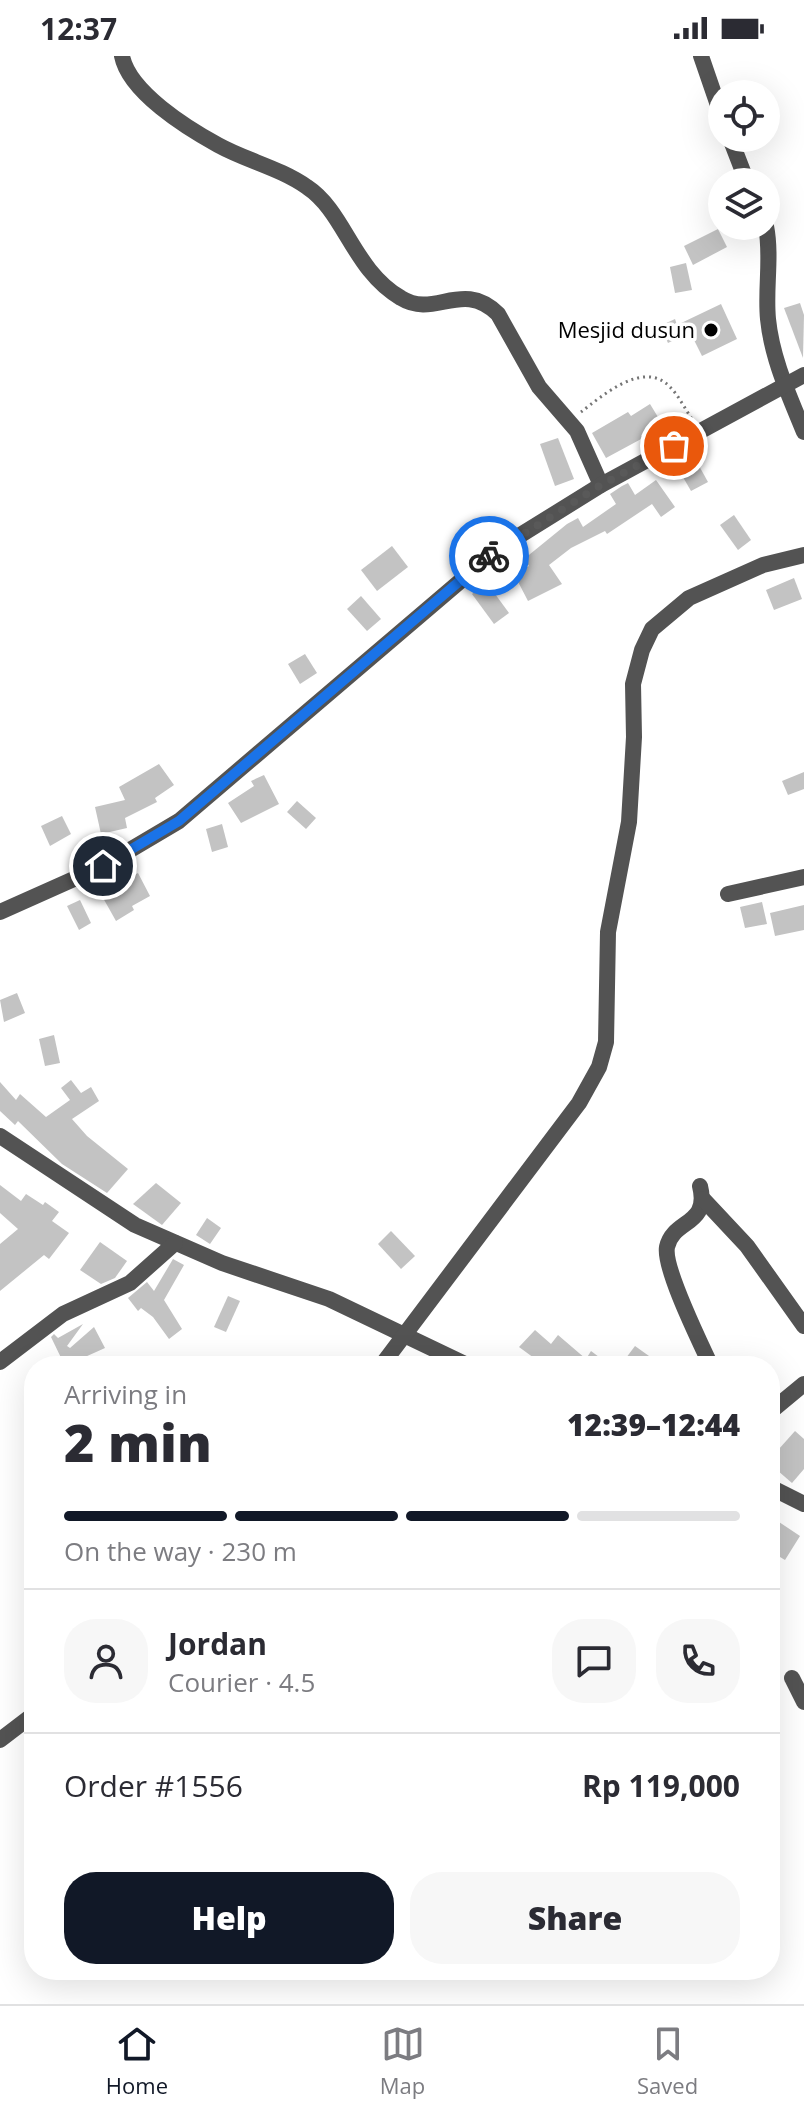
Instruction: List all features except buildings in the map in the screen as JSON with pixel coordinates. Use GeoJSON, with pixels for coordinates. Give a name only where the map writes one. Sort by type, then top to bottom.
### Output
{"type":"FeatureCollection","features":[{"type":"Feature","properties":{"kind":"street"},"geometry":{"type":"LineString","coordinates":[[122,56],[136,86],[176,116],[219,146],[273,168],[309,188],[325,203],[354,252],[378,282],[400,298],[424,305],[463,297],[476,298],[488,305],[498,314],[548,399],[577,431],[601,485]]}},
{"type":"Feature","properties":{"kind":"street"},"geometry":{"type":"LineString","coordinates":[[701,56],[709,80]]}},
{"type":"Feature","properties":{"kind":"street"},"geometry":{"type":"LineString","coordinates":[[768,240],[769,328],[784,386],[804,432]]}},
{"type":"Feature","properties":{"kind":"street"},"geometry":{"type":"LineString","coordinates":[[0,912],[103,866],[179,821],[498,549],[601,485],[804,375]]}},
{"type":"Feature","properties":{"kind":"street"},"geometry":{"type":"LineString","coordinates":[[389,1356],[579,1103],[599,1067],[606,1042],[608,932],[629,822],[634,737],[633,684],[642,650],[652,629],[689,598],[763,565],[804,555]]}},
{"type":"Feature","properties":{"kind":"street"},"geometry":{"type":"LineString","coordinates":[[728,894],[804,877]]}},
{"type":"Feature","properties":{"kind":"street"},"geometry":{"type":"LineString","coordinates":[[0,1136],[92,1200],[135,1225],[222,1263],[329,1299],[450,1356]]}},
{"type":"Feature","properties":{"kind":"street"},"geometry":{"type":"LineString","coordinates":[[707,1356],[672,1274],[667,1254],[673,1235],[698,1214],[701,1192],[747,1246],[804,1326]]}},
{"type":"Feature","properties":{"kind":"street"},"geometry":{"type":"LineString","coordinates":[[0,1362],[63,1314],[130,1283],[175,1243]]}},
{"type":"Feature","properties":{"kind":"street"},"geometry":{"type":"LineString","coordinates":[[780,1404],[804,1384]]}},
{"type":"Feature","properties":{"kind":"street"},"geometry":{"type":"LineString","coordinates":[[780,1492],[804,1504]]}},
{"type":"Feature","properties":{"kind":"street"},"geometry":{"type":"LineString","coordinates":[[792,1678],[804,1702]]}},
{"type":"Feature","properties":{"kind":"street"},"geometry":{"type":"LineString","coordinates":[[0,1740],[24,1722]]}},
{"type":"Feature","properties":{"kind":"path"},"geometry":{"type":"LineString","coordinates":[[569,422],[612,389],[646,377],[668,384],[701,432]]}},
{"type":"Feature","properties":{"kind":"way so far"},"geometry":{"type":"LineString","coordinates":[[489,556],[601,485],[674,446]]}},
{"type":"Feature","properties":{"kind":"place","name":"Mesjid dusun"},"geometry":{"type":"Point","coordinates":[711,330]}},
{"type":"Feature","properties":{"kind":"route"},"geometry":{"type":"LineString","coordinates":[[103,866],[179,821],[489,556]]}}]}
